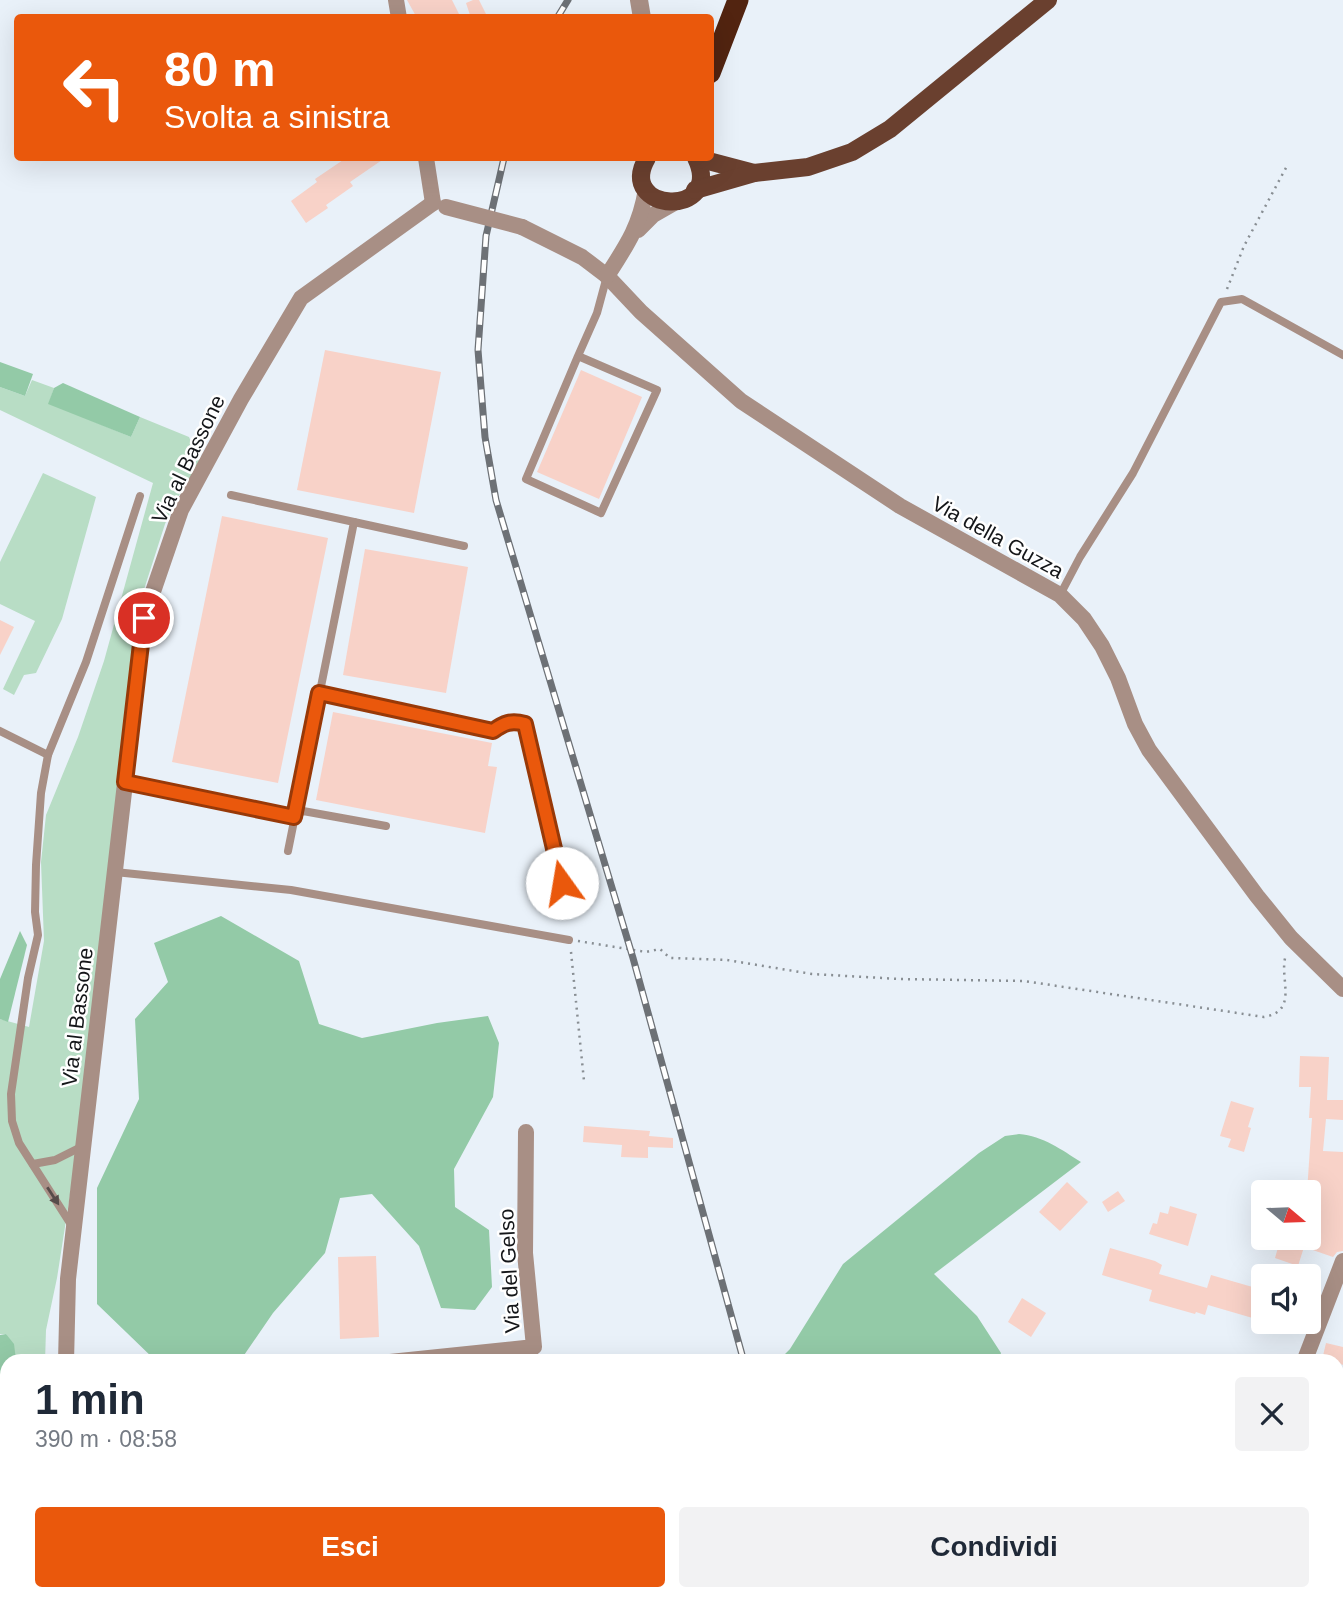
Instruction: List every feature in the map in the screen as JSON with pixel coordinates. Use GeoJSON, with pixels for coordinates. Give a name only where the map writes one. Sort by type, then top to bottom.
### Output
{"type":"FeatureCollection","features":[{"type":"Feature","properties":{"kind":"highway"},"geometry":{"type":"LineString","coordinates":[[714,62],[738,0]]}},
{"type":"Feature","properties":{"kind":"main road"},"geometry":{"type":"LineString","coordinates":[[695,190],[754,173],[808,167],[852,152],[890,129],[1048,0]]}},
{"type":"Feature","properties":{"kind":"main road"},"geometry":{"type":"LineString","coordinates":[[643,162],[646,189],[658,200],[674,203],[689,197],[695,190],[700,174],[697,161]]}},
{"type":"Feature","properties":{"kind":"main road"},"geometry":{"type":"LineString","coordinates":[[708,161],[754,173]]}},
{"type":"Feature","properties":{"kind":"street"},"geometry":{"type":"LineString","coordinates":[[427,161],[440,205]]}},
{"type":"Feature","properties":{"kind":"street"},"geometry":{"type":"LineString","coordinates":[[607,276],[642,214],[646,189]]}},
{"type":"Feature","properties":{"kind":"street"},"geometry":{"type":"LineString","coordinates":[[631,237],[653,215],[674,203]]}},
{"type":"Feature","properties":{"kind":"street","name":"Via della Guzza"},"geometry":{"type":"LineString","coordinates":[[440,205],[522,227],[582,257],[607,276],[641,312],[741,401],[900,506],[1060,595],[1084,619],[1102,646],[1149,750],[1257,896],[1292,938],[1343,989]]}},
{"type":"Feature","properties":{"kind":"street","name":"Via al Bassone"},"geometry":{"type":"LineString","coordinates":[[66,1354],[68,1279],[144,618],[181,510],[301,298],[440,205]]}},
{"type":"Feature","properties":{"kind":"street","name":"Via del Gelso"},"geometry":{"type":"LineString","coordinates":[[526,1132],[525,1253],[534,1354]]}},
{"type":"Feature","properties":{"kind":"street"},"geometry":{"type":"LineString","coordinates":[[1307,1354],[1343,1261]]}},
{"type":"Feature","properties":{"kind":"lane"},"geometry":{"type":"LineString","coordinates":[[578,356],[657,390],[601,513],[526,479],[578,356],[597,313],[607,276]]}},
{"type":"Feature","properties":{"kind":"lane"},"geometry":{"type":"LineString","coordinates":[[1060,595],[1133,473],[1222,302],[1242,299],[1343,355]]}},
{"type":"Feature","properties":{"kind":"lane"},"geometry":{"type":"LineString","coordinates":[[231,495],[464,546]]}},
{"type":"Feature","properties":{"kind":"lane","name":"Via al Bassone"},"geometry":{"type":"LineString","coordinates":[[74,1228],[19,1143],[15,1132],[11,1094],[28,978],[38,935],[34,901],[36,865],[41,793],[48,755],[86,662],[140,496]]}},
{"type":"Feature","properties":{"kind":"lane"},"geometry":{"type":"LineString","coordinates":[[288,851],[354,522]]}},
{"type":"Feature","properties":{"kind":"lane"},"geometry":{"type":"LineString","coordinates":[[319,693],[493,731],[503,723],[514,721],[525,724],[562,883]]}},
{"type":"Feature","properties":{"kind":"lane"},"geometry":{"type":"LineString","coordinates":[[0,731],[48,755]]}},
{"type":"Feature","properties":{"kind":"lane"},"geometry":{"type":"LineString","coordinates":[[125,782],[294,817],[303,811],[386,826]]}},
{"type":"Feature","properties":{"kind":"lane"},"geometry":{"type":"LineString","coordinates":[[115,872],[291,890],[569,940]]}},
{"type":"Feature","properties":{"kind":"lane"},"geometry":{"type":"LineString","coordinates":[[33,1164],[55,1160],[83,1146]]}},
{"type":"Feature","properties":{"kind":"path"},"geometry":{"type":"LineString","coordinates":[[1222,302],[1244,246],[1288,164]]}},
{"type":"Feature","properties":{"kind":"path"},"geometry":{"type":"LineString","coordinates":[[584,1081],[569,940],[646,952],[660,949],[670,958],[727,960],[812,974],[1024,981],[1264,1017],[1279,1011],[1284,1003],[1284,961],[1292,938]]}},
{"type":"Feature","properties":{"kind":"green space"},"geometry":{"type":"Polygon","coordinates":[[[0,362],[33,374],[25,396],[0,387],[0,362]]]}},
{"type":"Feature","properties":{"kind":"green space"},"geometry":{"type":"Polygon","coordinates":[[[32,380],[54,388],[49,403],[131,437],[140,417],[189,437],[200,462],[176,500],[165,524],[139,605],[80,1131],[46,1330],[45,1354],[14,1354],[6,1334],[0,1334],[0,1019],[29,1027],[44,941],[41,862],[46,815],[78,737],[104,661],[153,483],[0,410],[0,387],[25,396],[32,380]]]}},
{"type":"Feature","properties":{"kind":"green space"},"geometry":{"type":"Polygon","coordinates":[[[63,383],[140,417],[131,437],[48,404],[54,388],[63,383]]]}},
{"type":"Feature","properties":{"kind":"green space"},"geometry":{"type":"Polygon","coordinates":[[[43,473],[96,497],[62,619],[36,673],[24,675],[14,695],[3,689],[35,621],[0,604],[0,562],[43,473]]]}},
{"type":"Feature","properties":{"kind":"green space"},"geometry":{"type":"Polygon","coordinates":[[[221,916],[299,961],[319,1024],[362,1038],[488,1016],[499,1043],[493,1097],[454,1169],[455,1207],[489,1230],[492,1287],[475,1310],[441,1308],[419,1246],[372,1194],[340,1198],[325,1253],[273,1313],[245,1354],[149,1354],[97,1304],[97,1188],[139,1099],[135,1019],[168,982],[154,943],[221,916]]]}},
{"type":"Feature","properties":{"kind":"green space"},"geometry":{"type":"Polygon","coordinates":[[[20,931],[27,945],[8,1022],[0,1019],[0,979],[20,931]]]}},
{"type":"Feature","properties":{"kind":"green space"},"geometry":{"type":"Polygon","coordinates":[[[1028,1135],[1059,1148],[1081,1162],[934,1274],[977,1316],[1001,1354],[785,1354],[843,1264],[979,1153],[1005,1136],[1028,1135]]]}},
{"type":"Feature","properties":{"kind":"green space"},"geometry":{"type":"Polygon","coordinates":[[[6,1334],[14,1344],[15,1354],[0,1354],[0,1335],[6,1334]]]}},
{"type":"Feature","properties":{"kind":"building"},"geometry":{"type":"Polygon","coordinates":[[[407,0],[452,0],[459,14],[415,14],[407,0]]]}},
{"type":"Feature","properties":{"kind":"building"},"geometry":{"type":"Polygon","coordinates":[[[479,0],[486,14],[470,14],[466,3],[479,0]]]}},
{"type":"Feature","properties":{"kind":"building"},"geometry":{"type":"Polygon","coordinates":[[[342,161],[381,161],[350,182],[353,186],[306,223],[291,201],[317,182],[315,179],[342,161]]]}},
{"type":"Feature","properties":{"kind":"building"},"geometry":{"type":"Polygon","coordinates":[[[325,350],[441,372],[414,513],[297,490],[325,350]]]}},
{"type":"Feature","properties":{"kind":"building"},"geometry":{"type":"Polygon","coordinates":[[[581,370],[642,397],[599,499],[537,472],[581,370]]]}},
{"type":"Feature","properties":{"kind":"building"},"geometry":{"type":"Polygon","coordinates":[[[222,516],[328,538],[278,783],[172,762],[222,516]]]}},
{"type":"Feature","properties":{"kind":"building"},"geometry":{"type":"Polygon","coordinates":[[[365,549],[468,567],[446,693],[343,675],[365,549]]]}},
{"type":"Feature","properties":{"kind":"building"},"geometry":{"type":"Polygon","coordinates":[[[0,620],[14,627],[0,655],[0,620]]]}},
{"type":"Feature","properties":{"kind":"building"},"geometry":{"type":"Polygon","coordinates":[[[333,712],[492,743],[488,766],[497,767],[485,833],[316,800],[333,712]]]}},
{"type":"Feature","properties":{"kind":"building"},"geometry":{"type":"Polygon","coordinates":[[[1300,1056],[1329,1057],[1327,1100],[1343,1100],[1343,1120],[1326,1119],[1323,1151],[1343,1152],[1343,1251],[1337,1252],[1333,1257],[1313,1250],[1321,1250],[1321,1180],[1308,1180],[1311,1087],[1299,1087],[1300,1056]]]}},
{"type":"Feature","properties":{"kind":"building"},"geometry":{"type":"Polygon","coordinates":[[[1231,1101],[1254,1108],[1244,1152],[1228,1147],[1231,1139],[1220,1136],[1231,1101]]]}},
{"type":"Feature","properties":{"kind":"building"},"geometry":{"type":"Polygon","coordinates":[[[584,1126],[650,1131],[649,1136],[673,1138],[673,1148],[648,1147],[648,1158],[621,1157],[622,1145],[583,1142],[584,1126]]]}},
{"type":"Feature","properties":{"kind":"building"},"geometry":{"type":"Polygon","coordinates":[[[1067,1182],[1088,1202],[1060,1231],[1039,1212],[1067,1182]]]}},
{"type":"Feature","properties":{"kind":"building"},"geometry":{"type":"Polygon","coordinates":[[[1118,1191],[1125,1201],[1108,1212],[1102,1202],[1118,1191]]]}},
{"type":"Feature","properties":{"kind":"building"},"geometry":{"type":"Polygon","coordinates":[[[1170,1206],[1197,1214],[1188,1246],[1149,1234],[1153,1223],[1157,1224],[1160,1212],[1168,1214],[1170,1206]]]}},
{"type":"Feature","properties":{"kind":"building"},"geometry":{"type":"Polygon","coordinates":[[[1110,1248],[1155,1261],[1162,1265],[1159,1274],[1207,1288],[1211,1275],[1251,1287],[1251,1318],[1208,1305],[1205,1315],[1149,1301],[1152,1290],[1102,1275],[1110,1248]]]}},
{"type":"Feature","properties":{"kind":"building"},"geometry":{"type":"Polygon","coordinates":[[[1277,1250],[1303,1250],[1299,1264],[1275,1258],[1277,1250]]]}},
{"type":"Feature","properties":{"kind":"building"},"geometry":{"type":"Polygon","coordinates":[[[376,1256],[379,1337],[340,1339],[338,1257],[376,1256]]]}},
{"type":"Feature","properties":{"kind":"building"},"geometry":{"type":"Polygon","coordinates":[[[1022,1298],[1046,1313],[1031,1337],[1008,1322],[1022,1298]]]}},
{"type":"Feature","properties":{"kind":"building"},"geometry":{"type":"Polygon","coordinates":[[[1326,1343],[1343,1347],[1343,1354],[1323,1354],[1326,1343]]]}},
{"type":"Feature","properties":{"kind":"railway"},"geometry":{"type":"LineString","coordinates":[[559,14],[568,0]]}},
{"type":"Feature","properties":{"kind":"railway"},"geometry":{"type":"LineString","coordinates":[[503,161],[486,236],[478,350],[485,437],[496,500],[633,958],[742,1354]]}},
{"type":"Feature","properties":{"kind":"route"},"geometry":{"type":"LineString","coordinates":[[144,618],[125,782],[294,817],[319,693],[493,731],[503,723],[514,721],[525,724],[562,883]]}}]}
